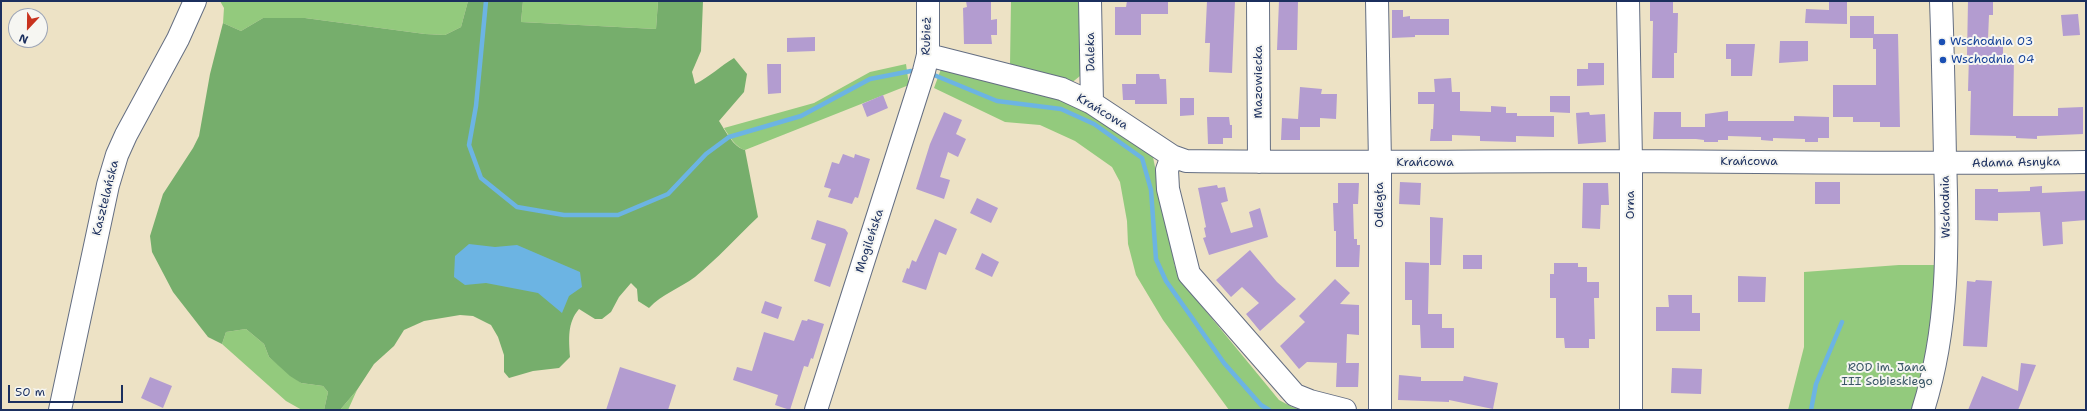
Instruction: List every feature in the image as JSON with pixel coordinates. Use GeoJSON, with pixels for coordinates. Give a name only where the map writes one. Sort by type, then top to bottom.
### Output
{"type":"FeatureCollection","features":[{"type":"Feature","properties":{"kind":"street","name":"Kasztelańska"},"geometry":{"type":"LineString","coordinates":[[60,410],[108,185],[117,155],[178,39],[195,1]]}},
{"type":"Feature","properties":{"kind":"street","name":"Rubież"},"geometry":{"type":"LineString","coordinates":[[926,63],[928,1]]}},
{"type":"Feature","properties":{"kind":"street","name":"Daleka"},"geometry":{"type":"LineString","coordinates":[[1090,1],[1092,103]]}},
{"type":"Feature","properties":{"kind":"street","name":"Mazowiecka"},"geometry":{"type":"LineString","coordinates":[[1258,1],[1259,162]]}},
{"type":"Feature","properties":{"kind":"street","name":"Odległa"},"geometry":{"type":"LineString","coordinates":[[1377,1],[1380,163],[1380,410]]}},
{"type":"Feature","properties":{"kind":"street","name":"Orna"},"geometry":{"type":"LineString","coordinates":[[1628,1],[1631,161],[1631,410]]}},
{"type":"Feature","properties":{"kind":"street","name":"Wschodnia"},"geometry":{"type":"LineString","coordinates":[[1923,410],[1937,352],[1944,293],[1948,200],[1941,1]]}},
{"type":"Feature","properties":{"kind":"street","name":"Krańcowa"},"geometry":{"type":"LineString","coordinates":[[926,63],[1062,89],[1092,103],[1172,156],[1186,161],[1380,163],[1631,161],[1946,164]]}},
{"type":"Feature","properties":{"kind":"street","name":"Mogileńska"},"geometry":{"type":"LineString","coordinates":[[816,410],[926,63]]}},
{"type":"Feature","properties":{"kind":"street"},"geometry":{"type":"LineString","coordinates":[[1172,156],[1167,170],[1168,189],[1189,274],[1295,395],[1310,401],[1345,410]]}},
{"type":"Feature","properties":{"kind":"street","name":"Adama Asnyka"},"geometry":{"type":"LineString","coordinates":[[1946,164],[2086,162]]}},
{"type":"Feature","properties":{"kind":"green space"},"geometry":{"type":"Polygon","coordinates":[[[220,1],[468,1],[461,27],[445,35],[425,34],[305,18],[263,18],[241,31],[223,23],[224,8],[220,1]]]}},
{"type":"Feature","properties":{"kind":"green space"},"geometry":{"type":"Polygon","coordinates":[[[468,1],[523,1],[521,22],[656,29],[658,1],[703,1],[701,51],[692,72],[695,84],[734,58],[747,74],[744,92],[719,121],[733,142],[745,150],[758,217],[695,277],[665,295],[649,308],[638,301],[637,289],[631,283],[619,297],[611,312],[602,319],[595,319],[579,309],[572,320],[569,338],[570,357],[559,368],[533,371],[509,378],[504,372],[504,355],[498,337],[491,325],[473,316],[460,315],[424,321],[404,330],[394,346],[374,364],[357,390],[340,410],[324,410],[328,392],[323,386],[301,383],[290,376],[269,357],[264,344],[246,329],[226,332],[222,344],[208,337],[173,292],[152,252],[150,236],[163,194],[193,148],[199,136],[210,74],[223,23],[241,31],[263,18],[305,18],[425,34],[445,35],[461,27],[468,1]]]}},
{"type":"Feature","properties":{"kind":"green space"},"geometry":{"type":"Polygon","coordinates":[[[523,1],[658,1],[656,29],[521,22],[523,1]]]}},
{"type":"Feature","properties":{"kind":"green space"},"geometry":{"type":"Polygon","coordinates":[[[1011,1],[1083,1],[1085,72],[1070,84],[1010,65],[1011,1]]]}},
{"type":"Feature","properties":{"kind":"green space"},"geometry":{"type":"Polygon","coordinates":[[[906,64],[909,85],[745,150],[730,138],[724,128],[814,103],[870,72],[906,64]]]}},
{"type":"Feature","properties":{"kind":"green space"},"geometry":{"type":"Polygon","coordinates":[[[941,69],[1076,103],[1152,152],[1175,267],[1186,287],[1279,400],[1292,407],[1302,410],[1229,410],[1163,320],[1136,275],[1128,244],[1127,221],[1120,182],[1112,167],[1075,141],[1040,125],[1005,122],[934,88],[941,69]]]}},
{"type":"Feature","properties":{"kind":"green space","name":"ROD im. Jana III Sobieskiego"},"geometry":{"type":"Polygon","coordinates":[[[1899,265],[1939,265],[1919,394],[1913,410],[1788,410],[1804,347],[1804,272],[1899,265]]]}},
{"type":"Feature","properties":{"kind":"green space"},"geometry":{"type":"Polygon","coordinates":[[[246,329],[264,344],[269,357],[301,383],[323,386],[328,392],[324,410],[302,410],[286,401],[222,344],[226,332],[246,329]]]}},
{"type":"Feature","properties":{"kind":"green space"},"geometry":{"type":"Polygon","coordinates":[[[357,390],[348,410],[340,410],[357,390]]]}},
{"type":"Feature","properties":{"kind":"water"},"geometry":{"type":"Polygon","coordinates":[[[469,244],[495,247],[517,245],[580,272],[582,287],[569,296],[562,313],[538,293],[486,283],[465,285],[454,277],[455,256],[469,244]]]}},
{"type":"Feature","properties":{"kind":"building"},"geometry":{"type":"Polygon","coordinates":[[[966,1],[991,1],[991,20],[997,19],[997,35],[991,35],[992,44],[964,44],[963,8],[967,7],[966,1]]]}},
{"type":"Feature","properties":{"kind":"building"},"geometry":{"type":"Polygon","coordinates":[[[1127,1],[1168,1],[1168,14],[1141,14],[1141,35],[1115,35],[1115,7],[1126,7],[1127,1]]]}},
{"type":"Feature","properties":{"kind":"building"},"geometry":{"type":"Polygon","coordinates":[[[1207,1],[1235,1],[1232,73],[1209,72],[1210,43],[1205,43],[1207,1]]]}},
{"type":"Feature","properties":{"kind":"building"},"geometry":{"type":"Polygon","coordinates":[[[1279,1],[1298,1],[1297,50],[1277,50],[1279,1]]]}},
{"type":"Feature","properties":{"kind":"building"},"geometry":{"type":"Polygon","coordinates":[[[1650,1],[1673,1],[1673,13],[1678,13],[1677,53],[1674,53],[1674,78],[1652,78],[1653,21],[1650,21],[1650,1]]]}},
{"type":"Feature","properties":{"kind":"building"},"geometry":{"type":"Polygon","coordinates":[[[1829,1],[1847,1],[1847,24],[1805,23],[1806,9],[1829,10],[1829,1]]]}},
{"type":"Feature","properties":{"kind":"building"},"geometry":{"type":"Polygon","coordinates":[[[1968,1],[1993,1],[1993,15],[1989,15],[1988,39],[2003,39],[2003,58],[2014,58],[2013,116],[2058,116],[2058,108],[2083,107],[2083,134],[2037,136],[2037,139],[2016,138],[2016,136],[1970,135],[1971,91],[1968,91],[1969,55],[1967,55],[1968,1]]]}},
{"type":"Feature","properties":{"kind":"building"},"geometry":{"type":"Polygon","coordinates":[[[1392,10],[1403,10],[1403,17],[1410,16],[1410,19],[1449,19],[1449,35],[1415,35],[1415,37],[1392,38],[1392,10]]]}},
{"type":"Feature","properties":{"kind":"building"},"geometry":{"type":"Polygon","coordinates":[[[2078,14],[2080,35],[2063,36],[2061,15],[2078,14]]]}},
{"type":"Feature","properties":{"kind":"building"},"geometry":{"type":"Polygon","coordinates":[[[1850,16],[1874,16],[1874,34],[1898,34],[1900,127],[1880,127],[1880,122],[1853,122],[1853,117],[1833,117],[1833,85],[1876,85],[1876,49],[1873,49],[1873,38],[1850,38],[1850,16]]]}},
{"type":"Feature","properties":{"kind":"building"},"geometry":{"type":"Polygon","coordinates":[[[815,37],[815,51],[787,52],[787,38],[815,37]]]}},
{"type":"Feature","properties":{"kind":"building"},"geometry":{"type":"Polygon","coordinates":[[[1780,41],[1808,41],[1808,61],[1779,63],[1780,41]]]}},
{"type":"Feature","properties":{"kind":"building"},"geometry":{"type":"Polygon","coordinates":[[[1726,44],[1755,44],[1752,76],[1731,76],[1731,59],[1726,59],[1726,44]]]}},
{"type":"Feature","properties":{"kind":"building"},"geometry":{"type":"Polygon","coordinates":[[[1588,63],[1604,63],[1604,85],[1577,86],[1577,69],[1588,69],[1588,63]]]}},
{"type":"Feature","properties":{"kind":"building"},"geometry":{"type":"Polygon","coordinates":[[[767,64],[781,64],[781,93],[768,94],[767,64]]]}},
{"type":"Feature","properties":{"kind":"building"},"geometry":{"type":"Polygon","coordinates":[[[1136,74],[1159,74],[1160,79],[1166,79],[1167,104],[1135,104],[1135,100],[1123,100],[1122,84],[1136,84],[1136,74]]]}},
{"type":"Feature","properties":{"kind":"building"},"geometry":{"type":"Polygon","coordinates":[[[1451,78],[1452,92],[1460,92],[1460,111],[1491,112],[1491,106],[1506,107],[1506,113],[1517,113],[1517,116],[1554,116],[1554,137],[1516,136],[1516,142],[1480,141],[1480,136],[1452,135],[1452,141],[1430,141],[1431,129],[1433,129],[1434,104],[1418,104],[1418,92],[1435,92],[1434,79],[1451,78]]]}},
{"type":"Feature","properties":{"kind":"building"},"geometry":{"type":"Polygon","coordinates":[[[1300,87],[1322,89],[1321,94],[1337,94],[1336,119],[1320,118],[1320,127],[1300,127],[1300,140],[1281,140],[1282,118],[1298,119],[1300,87]]]}},
{"type":"Feature","properties":{"kind":"building"},"geometry":{"type":"Polygon","coordinates":[[[883,95],[888,108],[867,117],[862,104],[883,95]]]}},
{"type":"Feature","properties":{"kind":"building"},"geometry":{"type":"Polygon","coordinates":[[[1550,96],[1570,96],[1570,113],[1550,112],[1550,96]]]}},
{"type":"Feature","properties":{"kind":"building"},"geometry":{"type":"Polygon","coordinates":[[[1180,98],[1194,98],[1194,115],[1180,116],[1180,98]]]}},
{"type":"Feature","properties":{"kind":"building"},"geometry":{"type":"Polygon","coordinates":[[[1728,111],[1728,121],[1794,121],[1794,116],[1829,117],[1829,138],[1818,138],[1818,142],[1805,142],[1805,139],[1773,138],[1773,141],[1761,140],[1761,137],[1728,136],[1728,140],[1718,140],[1718,142],[1704,142],[1704,140],[1696,139],[1653,139],[1654,112],[1681,112],[1681,127],[1705,127],[1705,114],[1728,111]]]}},
{"type":"Feature","properties":{"kind":"building"},"geometry":{"type":"Polygon","coordinates":[[[944,112],[962,120],[956,134],[966,139],[958,157],[948,152],[940,177],[950,180],[944,199],[916,189],[930,144],[944,112]]]}},
{"type":"Feature","properties":{"kind":"building"},"geometry":{"type":"Polygon","coordinates":[[[1589,112],[1590,115],[1605,114],[1606,142],[1578,144],[1576,113],[1589,112]]]}},
{"type":"Feature","properties":{"kind":"building"},"geometry":{"type":"Polygon","coordinates":[[[1207,117],[1229,117],[1230,125],[1232,125],[1232,138],[1223,138],[1223,144],[1208,144],[1207,117]]]}},
{"type":"Feature","properties":{"kind":"building"},"geometry":{"type":"Polygon","coordinates":[[[843,154],[854,158],[855,154],[870,159],[858,198],[855,197],[852,204],[828,197],[831,189],[824,187],[832,162],[839,164],[843,154]]]}},
{"type":"Feature","properties":{"kind":"building"},"geometry":{"type":"Polygon","coordinates":[[[1400,182],[1421,183],[1420,205],[1399,204],[1400,182]]]}},
{"type":"Feature","properties":{"kind":"building"},"geometry":{"type":"Polygon","coordinates":[[[1815,182],[1840,182],[1840,204],[1815,204],[1815,182]]]}},
{"type":"Feature","properties":{"kind":"building"},"geometry":{"type":"Polygon","coordinates":[[[1338,183],[1359,183],[1358,204],[1353,204],[1354,239],[1357,239],[1357,245],[1360,245],[1359,267],[1336,267],[1336,231],[1334,231],[1333,203],[1338,203],[1338,183]]]}},
{"type":"Feature","properties":{"kind":"building"},"geometry":{"type":"Polygon","coordinates":[[[1583,183],[1608,183],[1609,205],[1601,205],[1600,229],[1582,228],[1583,183]]]}},
{"type":"Feature","properties":{"kind":"building"},"geometry":{"type":"Polygon","coordinates":[[[1217,185],[1218,188],[1225,187],[1228,201],[1221,203],[1231,233],[1253,227],[1249,212],[1260,208],[1268,237],[1209,255],[1203,238],[1206,237],[1204,228],[1206,227],[1198,188],[1217,185]]]}},
{"type":"Feature","properties":{"kind":"building"},"geometry":{"type":"Polygon","coordinates":[[[2042,186],[2042,193],[2086,191],[2086,220],[2062,222],[2063,244],[2043,246],[2040,212],[1998,213],[1998,221],[1975,220],[1975,189],[1998,189],[1998,192],[2030,191],[2030,187],[2042,186]]]}},
{"type":"Feature","properties":{"kind":"building"},"geometry":{"type":"Polygon","coordinates":[[[977,198],[998,208],[991,223],[970,213],[977,198]]]}},
{"type":"Feature","properties":{"kind":"building"},"geometry":{"type":"Polygon","coordinates":[[[1430,217],[1443,218],[1441,265],[1430,265],[1430,217]]]}},
{"type":"Feature","properties":{"kind":"building"},"geometry":{"type":"Polygon","coordinates":[[[935,219],[957,229],[946,255],[939,252],[926,290],[902,282],[907,268],[909,269],[912,260],[916,262],[935,219]]]}},
{"type":"Feature","properties":{"kind":"building"},"geometry":{"type":"Polygon","coordinates":[[[817,220],[845,229],[848,233],[830,287],[814,281],[826,244],[811,239],[817,220]]]}},
{"type":"Feature","properties":{"kind":"building"},"geometry":{"type":"Polygon","coordinates":[[[1250,250],[1277,282],[1296,299],[1260,331],[1246,314],[1259,303],[1242,287],[1231,297],[1216,280],[1250,250]]]}},
{"type":"Feature","properties":{"kind":"building"},"geometry":{"type":"Polygon","coordinates":[[[982,253],[999,262],[992,277],[975,269],[982,253]]]}},
{"type":"Feature","properties":{"kind":"building"},"geometry":{"type":"Polygon","coordinates":[[[1463,255],[1482,255],[1482,269],[1463,269],[1463,255]]]}},
{"type":"Feature","properties":{"kind":"building"},"geometry":{"type":"Polygon","coordinates":[[[1405,262],[1429,263],[1428,314],[1442,314],[1442,328],[1454,328],[1454,348],[1421,348],[1420,325],[1412,325],[1412,300],[1405,300],[1405,262]]]}},
{"type":"Feature","properties":{"kind":"building"},"geometry":{"type":"Polygon","coordinates":[[[1554,263],[1578,263],[1578,267],[1587,267],[1587,282],[1599,282],[1599,298],[1594,298],[1595,339],[1589,339],[1589,348],[1565,348],[1564,338],[1556,338],[1556,298],[1550,298],[1550,274],[1554,274],[1554,263]]]}},
{"type":"Feature","properties":{"kind":"building"},"geometry":{"type":"Polygon","coordinates":[[[1738,276],[1766,277],[1765,302],[1738,302],[1738,276]]]}},
{"type":"Feature","properties":{"kind":"building"},"geometry":{"type":"Polygon","coordinates":[[[1335,279],[1350,293],[1340,304],[1359,305],[1359,335],[1347,334],[1346,363],[1359,363],[1358,387],[1336,387],[1337,363],[1341,363],[1307,362],[1299,369],[1280,346],[1305,322],[1299,316],[1335,279]]]}},
{"type":"Feature","properties":{"kind":"building"},"geometry":{"type":"Polygon","coordinates":[[[1976,280],[1992,281],[1987,347],[1963,346],[1967,281],[1975,282],[1976,280]]]}},
{"type":"Feature","properties":{"kind":"building"},"geometry":{"type":"Polygon","coordinates":[[[1668,295],[1692,295],[1692,313],[1700,313],[1700,331],[1656,331],[1656,307],[1669,307],[1668,295]]]}},
{"type":"Feature","properties":{"kind":"building"},"geometry":{"type":"Polygon","coordinates":[[[765,301],[782,307],[778,319],[761,313],[765,301]]]}},
{"type":"Feature","properties":{"kind":"building"},"geometry":{"type":"Polygon","coordinates":[[[808,319],[824,324],[813,359],[811,358],[808,367],[804,366],[790,410],[775,405],[778,395],[733,380],[737,367],[752,371],[764,332],[794,341],[802,320],[807,321],[808,319]]]}},
{"type":"Feature","properties":{"kind":"building"},"geometry":{"type":"Polygon","coordinates":[[[2021,363],[2036,365],[2018,410],[1968,410],[1982,376],[2018,391],[2021,363]]]}},
{"type":"Feature","properties":{"kind":"building"},"geometry":{"type":"Polygon","coordinates":[[[620,367],[676,385],[668,410],[606,410],[620,367]]]}},
{"type":"Feature","properties":{"kind":"building"},"geometry":{"type":"Polygon","coordinates":[[[1672,368],[1702,369],[1701,394],[1671,393],[1672,368]]]}},
{"type":"Feature","properties":{"kind":"building"},"geometry":{"type":"Polygon","coordinates":[[[1399,375],[1421,377],[1421,381],[1463,381],[1464,376],[1498,383],[1493,409],[1449,400],[1449,402],[1398,400],[1399,375]]]}},
{"type":"Feature","properties":{"kind":"building"},"geometry":{"type":"Polygon","coordinates":[[[150,377],[172,386],[163,408],[141,398],[150,377]]]}},
{"type":"Feature","properties":{"kind":"waterway"},"geometry":{"type":"LineString","coordinates":[[486,1],[476,106],[469,145],[481,178],[517,207],[564,215],[618,215],[668,194],[706,154],[729,137],[801,116],[870,79],[911,71]]}},
{"type":"Feature","properties":{"kind":"waterway"},"geometry":{"type":"LineString","coordinates":[[934,75],[997,101],[1061,109],[1094,124],[1142,158],[1151,190],[1156,259],[1166,281],[1224,363],[1261,405],[1269,410]]}},
{"type":"Feature","properties":{"kind":"waterway"},"geometry":{"type":"LineString","coordinates":[[1811,410],[1816,384],[1842,322]]}},
{"type":"Feature","properties":{"kind":"place","name":"Wschodnia 03"},"geometry":{"type":"Point","coordinates":[1942,42]}},
{"type":"Feature","properties":{"kind":"place","name":"Wschodnia 04"},"geometry":{"type":"Point","coordinates":[1943,60]}}]}
